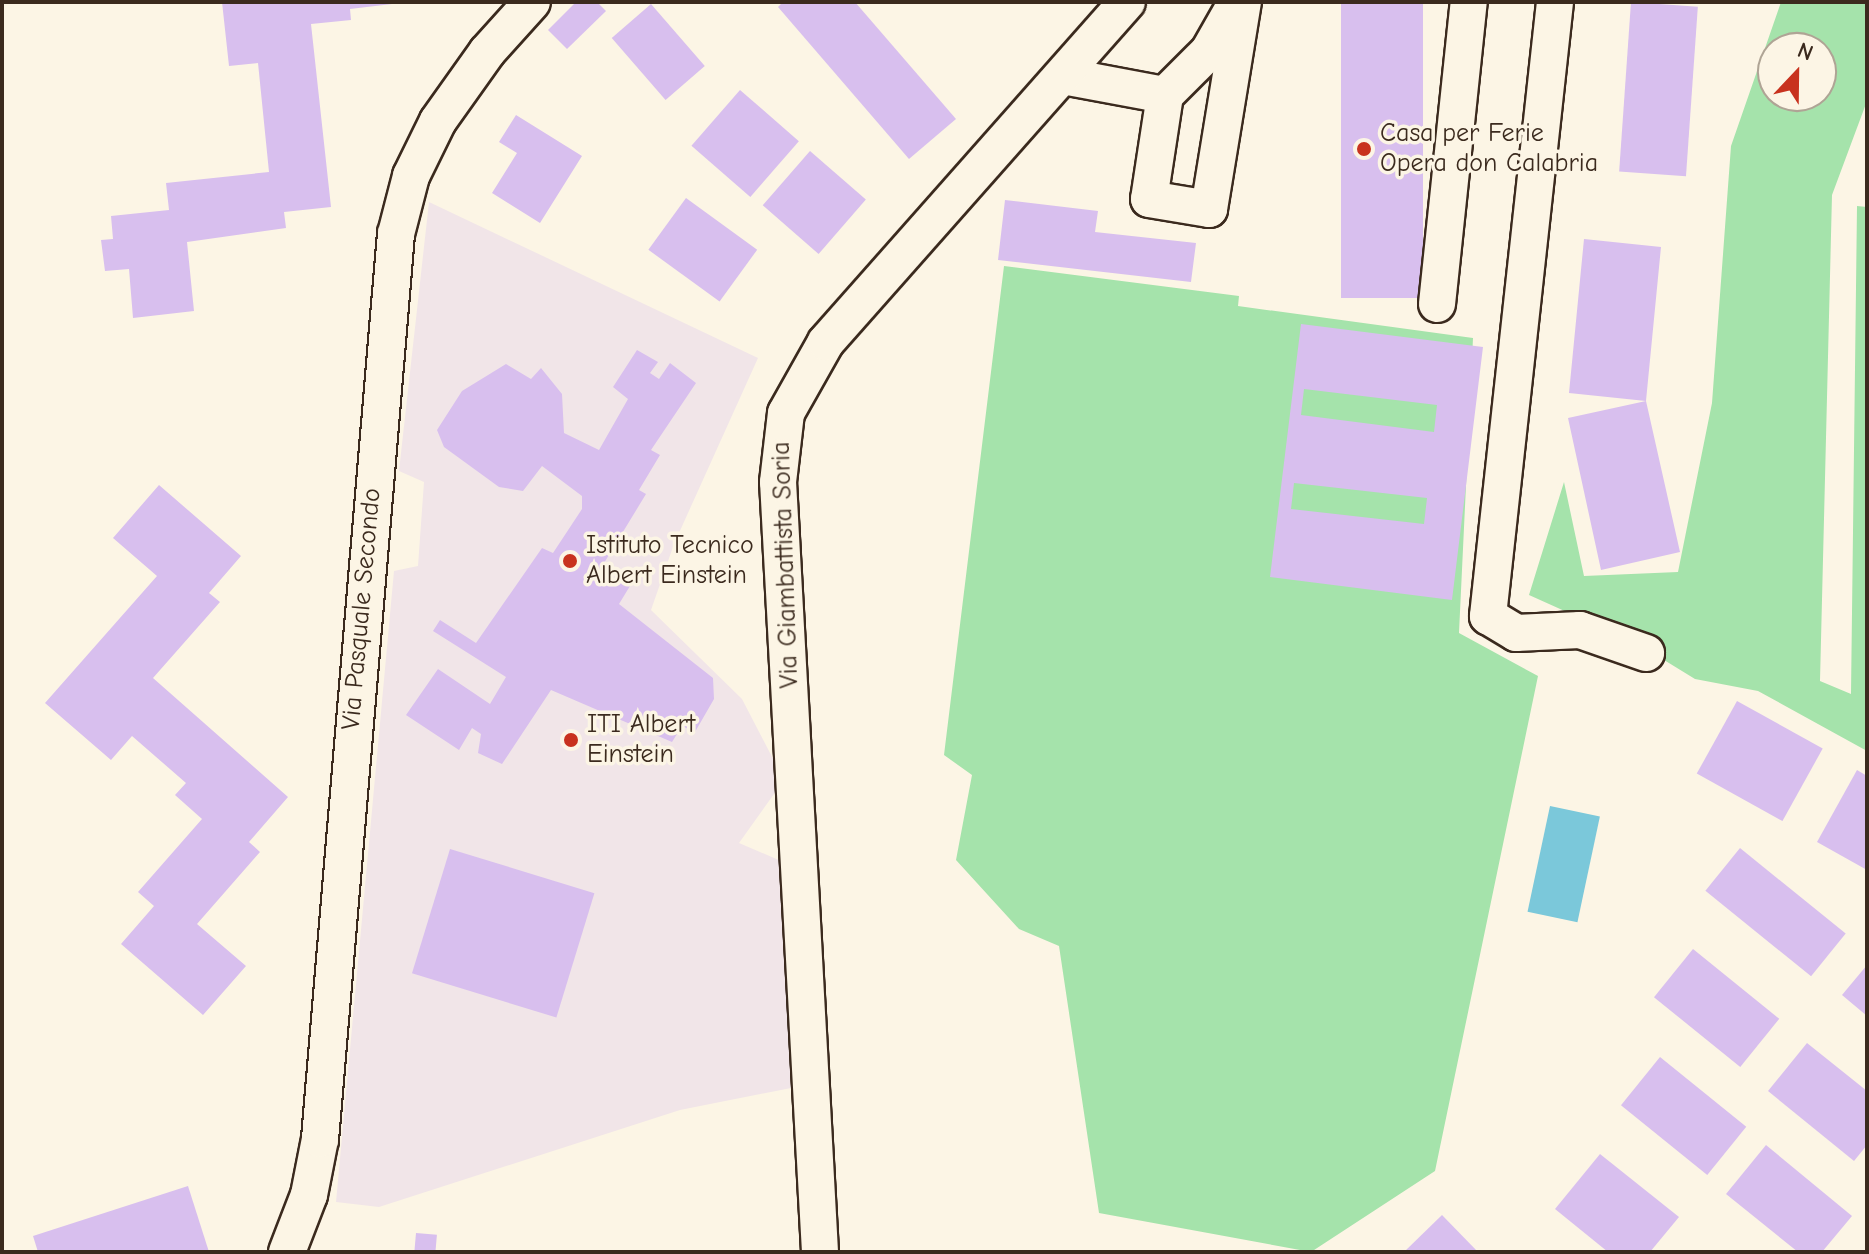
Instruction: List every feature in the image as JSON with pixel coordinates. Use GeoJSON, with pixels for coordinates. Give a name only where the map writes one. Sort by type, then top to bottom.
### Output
{"type":"FeatureCollection","features":[{"type":"Feature","properties":{"kind":"street","name":"Via Pasquale Secondo"},"geometry":{"type":"LineString","coordinates":[[287,1252],[309,1195],[320,1139],[396,234],[411,176],[438,121],[464,80],[532,2]]}},
{"type":"Feature","properties":{"kind":"street","name":"Via Giambattista Soria"},"geometry":{"type":"LineString","coordinates":[[820,1252],[778,482],[782,429],[792,398],[816,356],[1127,2]]}},
{"type":"Feature","properties":{"kind":"street"},"geometry":{"type":"LineString","coordinates":[[1240,2],[1209,209],[1149,199],[1165,95],[1209,51],[1240,2]]}},
{"type":"Feature","properties":{"kind":"street"},"geometry":{"type":"LineString","coordinates":[[1437,304],[1469,2]]}},
{"type":"Feature","properties":{"kind":"street"},"geometry":{"type":"LineString","coordinates":[[1555,2],[1488,616],[1516,633],[1580,630],[1646,653]]}},
{"type":"Feature","properties":{"kind":"street"},"geometry":{"type":"LineString","coordinates":[[1063,76],[1165,95]]}},
{"type":"Feature","properties":{"kind":"shaded area","name":"ITI Albert Einstein"},"geometry":{"type":"Polygon","coordinates":[[[429,202],[758,358],[674,544],[651,610],[742,699],[784,780],[739,843],[781,861],[791,1088],[680,1110],[379,1207],[336,1202],[394,571],[418,566],[424,482],[399,471],[429,202]]]}},
{"type":"Feature","properties":{"kind":"green space"},"geometry":{"type":"Polygon","coordinates":[[[1781,2],[1867,2],[1867,101],[1832,195],[1820,681],[1851,694],[1857,206],[1867,207],[1867,751],[1758,691],[1695,679],[1638,644],[1529,595],[1564,482],[1584,576],[1678,572],[1712,403],[1731,146],[1757,71],[1757,112],[1837,112],[1837,32],[1771,32],[1781,2]]]}},
{"type":"Feature","properties":{"kind":"green space"},"geometry":{"type":"Polygon","coordinates":[[[1004,266],[1239,296],[1238,306],[1473,338],[1459,633],[1538,676],[1435,1171],[1311,1252],[1099,1213],[1059,946],[1019,929],[956,860],[972,775],[944,755],[1004,266]]]}},
{"type":"Feature","properties":{"kind":"water"},"geometry":{"type":"Polygon","coordinates":[[[1550,806],[1600,817],[1577,922],[1528,912],[1550,806]]]}},
{"type":"Feature","properties":{"kind":"building"},"geometry":{"type":"Polygon","coordinates":[[[222,2],[392,4],[350,9],[351,20],[311,24],[331,207],[284,212],[286,228],[187,242],[194,311],[133,318],[129,269],[105,271],[101,240],[113,239],[111,216],[169,210],[166,183],[269,172],[258,63],[229,66],[222,2]]]}},
{"type":"Feature","properties":{"kind":"building"},"geometry":{"type":"Polygon","coordinates":[[[576,2],[597,2],[606,11],[567,49],[548,30],[576,2]]]}},
{"type":"Feature","properties":{"kind":"building"},"geometry":{"type":"Polygon","coordinates":[[[783,2],[855,2],[956,119],[909,159],[778,7],[783,2]]]}},
{"type":"Feature","properties":{"kind":"building","name":"Casa per Ferie Opera don Calabria"},"geometry":{"type":"Polygon","coordinates":[[[1341,2],[1423,2],[1423,298],[1341,298],[1341,2]]]}},
{"type":"Feature","properties":{"kind":"building"},"geometry":{"type":"Polygon","coordinates":[[[1631,2],[1698,7],[1686,176],[1619,172],[1631,2]]]}},
{"type":"Feature","properties":{"kind":"building"},"geometry":{"type":"Polygon","coordinates":[[[651,4],[705,66],[666,100],[612,38],[651,4]]]}},
{"type":"Feature","properties":{"kind":"building"},"geometry":{"type":"Polygon","coordinates":[[[740,90],[799,141],[750,197],[691,146],[740,90]]]}},
{"type":"Feature","properties":{"kind":"building"},"geometry":{"type":"Polygon","coordinates":[[[516,115],[582,156],[540,223],[492,193],[517,153],[499,142],[516,115]]]}},
{"type":"Feature","properties":{"kind":"building"},"geometry":{"type":"Polygon","coordinates":[[[810,151],[866,200],[819,254],[763,205],[810,151]]]}},
{"type":"Feature","properties":{"kind":"building"},"geometry":{"type":"Polygon","coordinates":[[[686,198],[757,250],[720,302],[648,250],[686,198]]]}},
{"type":"Feature","properties":{"kind":"building"},"geometry":{"type":"Polygon","coordinates":[[[1005,200],[1098,211],[1095,232],[1196,243],[1191,282],[998,260],[1005,200]]]}},
{"type":"Feature","properties":{"kind":"building"},"geometry":{"type":"Polygon","coordinates":[[[1584,239],[1661,247],[1646,401],[1569,393],[1584,239]]]}},
{"type":"Feature","properties":{"kind":"building"},"geometry":{"type":"Polygon","coordinates":[[[1301,324],[1483,347],[1452,600],[1270,577],[1301,324]],[[1304,389],[1301,415],[1434,432],[1437,405],[1304,389]],[[1294,483],[1291,509],[1424,524],[1427,498],[1294,483]]]}},
{"type":"Feature","properties":{"kind":"building","name":"Istituto Tecnico Albert Einstein"},"geometry":{"type":"Polygon","coordinates":[[[637,350],[658,362],[650,373],[659,379],[670,363],[696,383],[651,450],[660,455],[639,490],[646,494],[601,568],[630,586],[619,604],[713,678],[714,699],[695,732],[682,726],[672,742],[551,690],[502,764],[478,753],[481,734],[472,728],[459,750],[406,715],[438,669],[490,704],[506,677],[433,631],[440,620],[476,643],[542,548],[553,553],[582,509],[582,496],[542,466],[523,491],[499,487],[444,447],[437,430],[462,391],[506,364],[531,379],[541,368],[562,394],[564,433],[599,450],[628,399],[613,387],[637,350]]]}},
{"type":"Feature","properties":{"kind":"building"},"geometry":{"type":"Polygon","coordinates":[[[1646,401],[1680,552],[1601,570],[1568,418],[1646,401]]]}},
{"type":"Feature","properties":{"kind":"building"},"geometry":{"type":"Polygon","coordinates":[[[159,485],[241,556],[209,593],[220,602],[153,678],[288,797],[249,842],[260,852],[197,924],[246,966],[203,1015],[121,944],[154,906],[138,892],[202,819],[175,795],[186,783],[132,736],[111,760],[45,703],[157,576],[113,538],[159,485]]]}},
{"type":"Feature","properties":{"kind":"building"},"geometry":{"type":"Polygon","coordinates":[[[1737,701],[1823,749],[1782,821],[1697,774],[1737,701]]]}},
{"type":"Feature","properties":{"kind":"building"},"geometry":{"type":"Polygon","coordinates":[[[1857,770],[1867,776],[1867,870],[1817,842],[1857,770]]]}},
{"type":"Feature","properties":{"kind":"building"},"geometry":{"type":"Polygon","coordinates":[[[1740,848],[1846,934],[1811,976],[1705,891],[1740,848]]]}},
{"type":"Feature","properties":{"kind":"building"},"geometry":{"type":"Polygon","coordinates":[[[450,849],[594,893],[556,1017],[412,973],[450,849]]]}},
{"type":"Feature","properties":{"kind":"building"},"geometry":{"type":"Polygon","coordinates":[[[1693,949],[1779,1019],[1740,1067],[1654,997],[1693,949]]]}},
{"type":"Feature","properties":{"kind":"building"},"geometry":{"type":"Polygon","coordinates":[[[1867,965],[1867,1016],[1842,995],[1867,965]]]}},
{"type":"Feature","properties":{"kind":"building"},"geometry":{"type":"Polygon","coordinates":[[[1807,1043],[1867,1091],[1867,1145],[1854,1161],[1768,1091],[1807,1043]]]}},
{"type":"Feature","properties":{"kind":"building"},"geometry":{"type":"Polygon","coordinates":[[[1660,1057],[1746,1127],[1707,1175],[1621,1105],[1660,1057]]]}},
{"type":"Feature","properties":{"kind":"building"},"geometry":{"type":"Polygon","coordinates":[[[1766,1145],[1852,1216],[1822,1252],[1798,1252],[1726,1194],[1766,1145]]]}},
{"type":"Feature","properties":{"kind":"building"},"geometry":{"type":"Polygon","coordinates":[[[1600,1154],[1679,1217],[1650,1252],[1608,1252],[1555,1209],[1600,1154]]]}},
{"type":"Feature","properties":{"kind":"building"},"geometry":{"type":"Polygon","coordinates":[[[188,1186],[209,1252],[38,1252],[33,1236],[188,1186]]]}},
{"type":"Feature","properties":{"kind":"building"},"geometry":{"type":"Polygon","coordinates":[[[1442,1215],[1478,1252],[1404,1252],[1442,1215]]]}},
{"type":"Feature","properties":{"kind":"building"},"geometry":{"type":"Polygon","coordinates":[[[416,1233],[437,1235],[435,1252],[414,1252],[416,1233]]]}},
{"type":"Feature","properties":{"kind":"place","name":"Casa per Ferie Opera don Calabria"},"geometry":{"type":"Point","coordinates":[1364,149]}},
{"type":"Feature","properties":{"kind":"place","name":"Istituto Tecnico Albert Einstein"},"geometry":{"type":"Point","coordinates":[570,561]}},
{"type":"Feature","properties":{"kind":"place","name":"ITI Albert Einstein"},"geometry":{"type":"Point","coordinates":[571,740]}}]}
